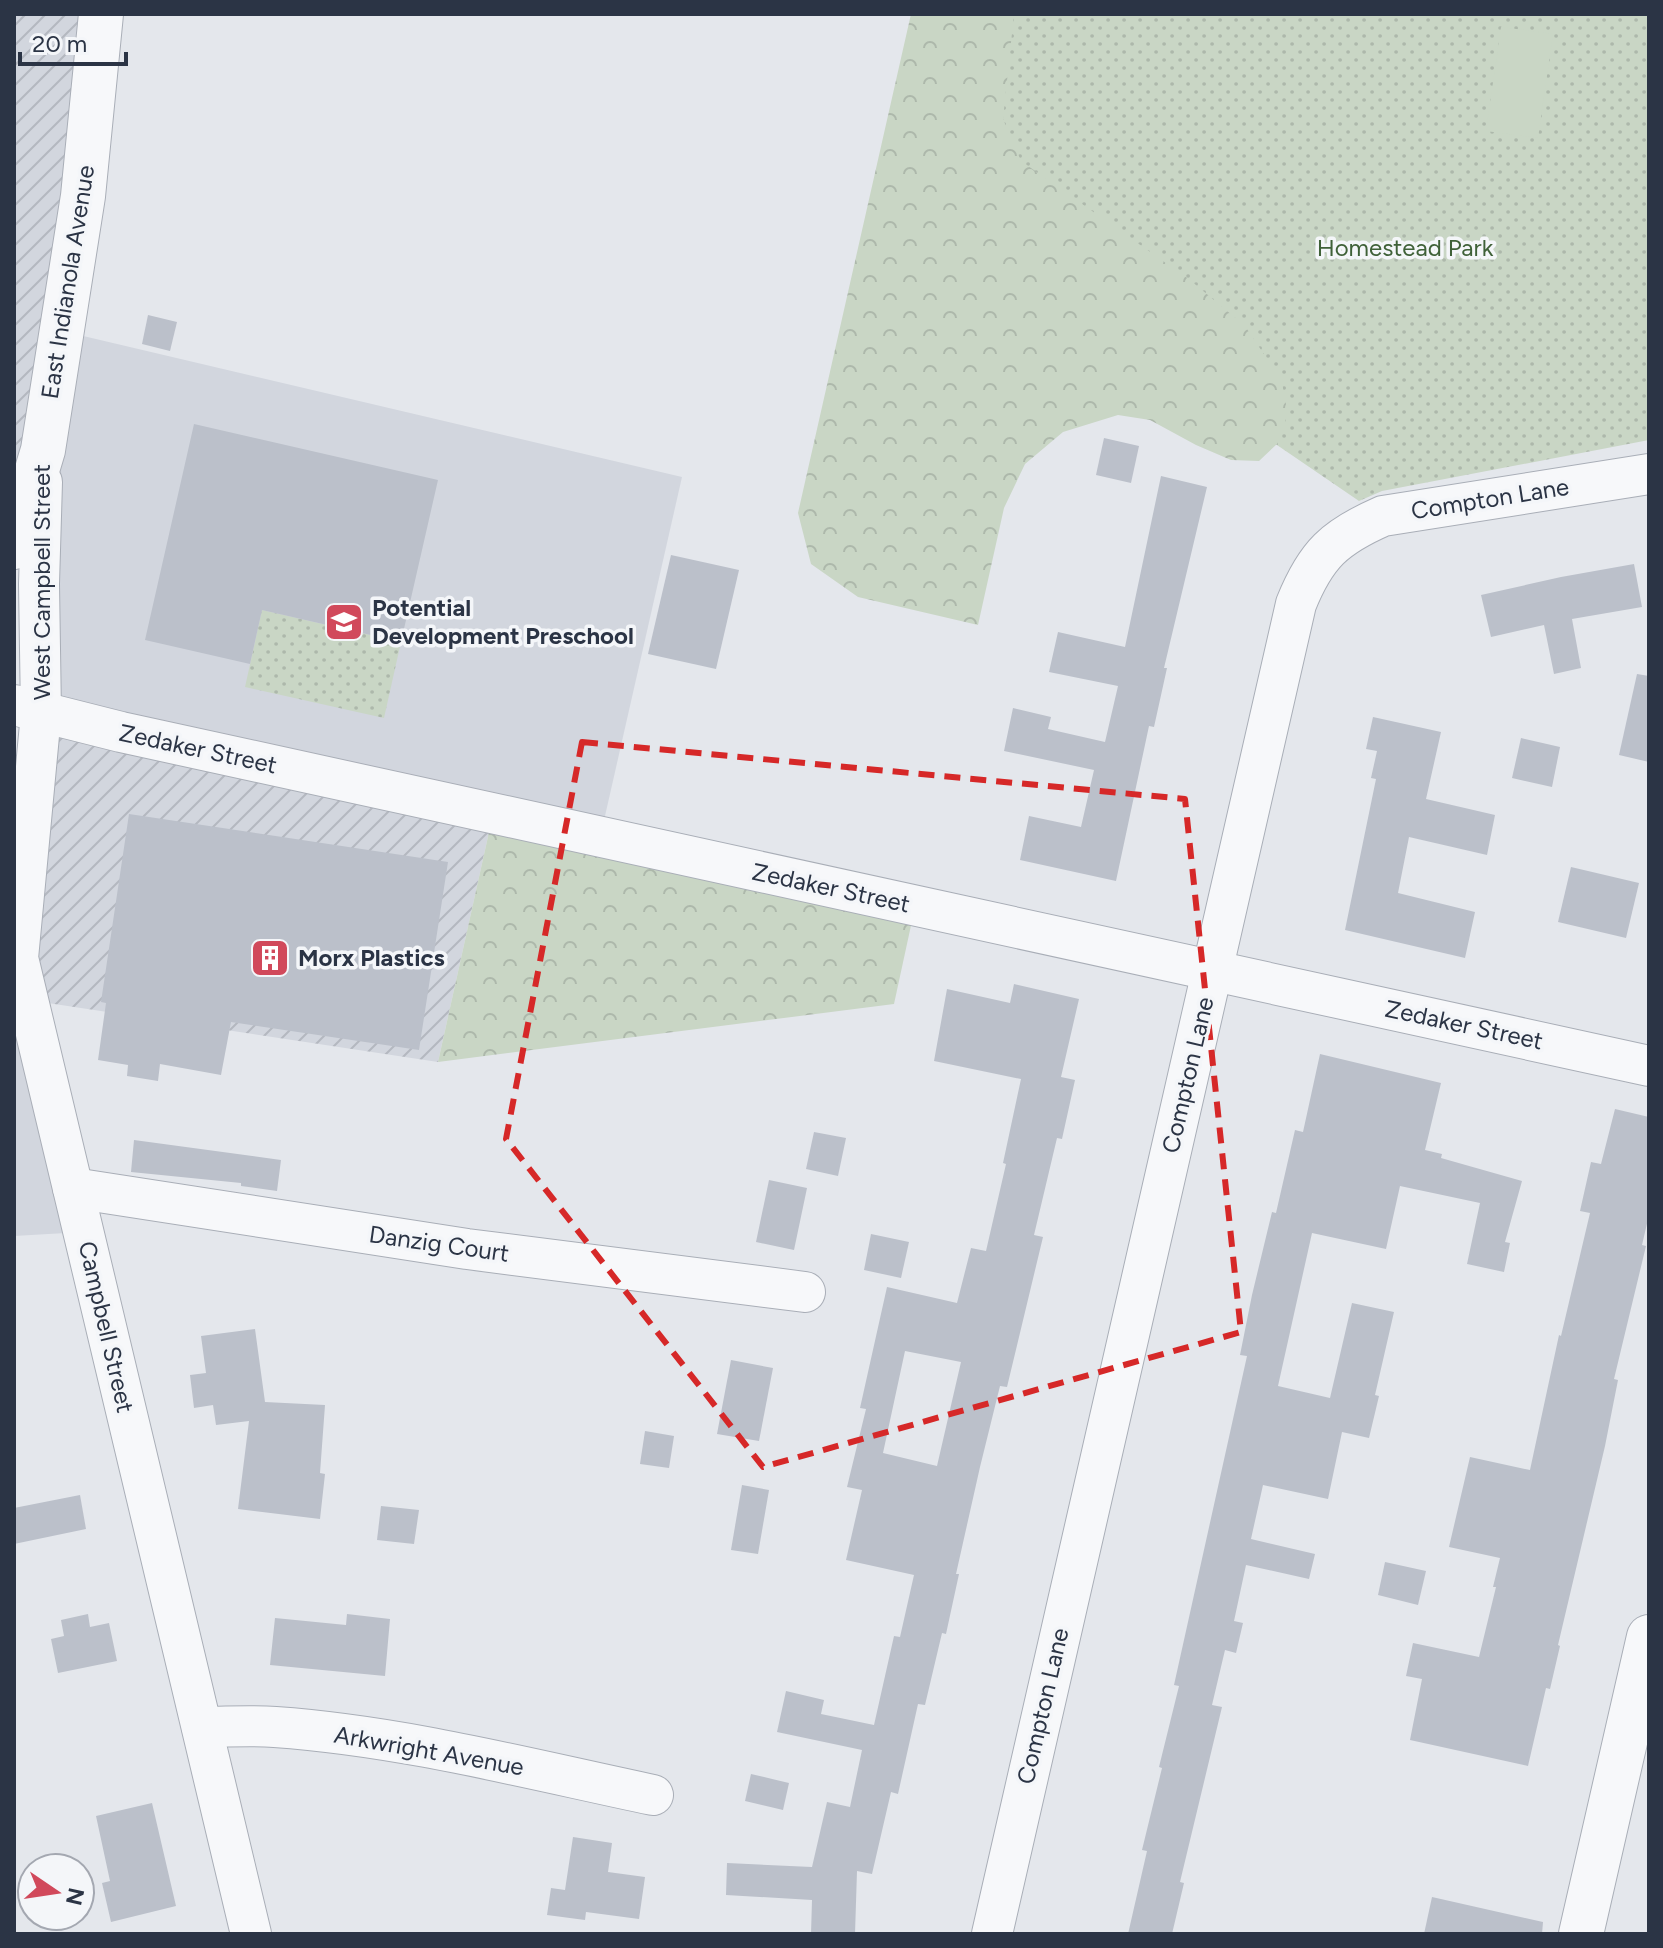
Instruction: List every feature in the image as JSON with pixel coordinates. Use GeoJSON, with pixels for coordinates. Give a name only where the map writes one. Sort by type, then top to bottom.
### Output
{"type":"FeatureCollection","features":[{"type":"Feature","properties":{"kind":"street","name":"East Indianola Avenue"},"geometry":{"type":"LineString","coordinates":[[14,547],[43,450],[83,196],[101,14]]}},
{"type":"Feature","properties":{"kind":"street","name":"West Campbell Street"},"geometry":{"type":"LineString","coordinates":[[28,709],[39,584],[43,450]]}},
{"type":"Feature","properties":{"kind":"street","name":"Compton Lane"},"geometry":{"type":"LineString","coordinates":[[992,1934],[1296,604],[1308,575],[1325,552],[1350,531],[1383,516],[1649,474]]}},
{"type":"Feature","properties":{"kind":"street","name":"Campbell Street"},"geometry":{"type":"LineString","coordinates":[[28,709],[16,957],[251,1934]]}},
{"type":"Feature","properties":{"kind":"street","name":"Zedaker Street"},"geometry":{"type":"LineString","coordinates":[[28,709],[1649,1066]]}},
{"type":"Feature","properties":{"kind":"street","name":"Danzig Court"},"geometry":{"type":"LineString","coordinates":[[73,1188],[467,1249],[805,1292]]}},
{"type":"Feature","properties":{"kind":"street"},"geometry":{"type":"LineString","coordinates":[[1581,1934],[1649,1637]]}},
{"type":"Feature","properties":{"kind":"street","name":"Arkwright Avenue"},"geometry":{"type":"LineString","coordinates":[[202,1727],[273,1726],[345,1734],[420,1746],[653,1795]]}},
{"type":"Feature","properties":{"kind":"highlighted area"},"geometry":{"type":"Polygon","coordinates":[[[582,742],[1185,799],[1241,1332],[763,1467],[506,1139],[582,742]]]}},
{"type":"Feature","properties":{"kind":"shaded area"},"geometry":{"type":"Polygon","coordinates":[[[14,14],[101,14],[14,493],[14,14]]]}},
{"type":"Feature","properties":{"kind":"shaded area","name":"Potential Development Preschool"},"geometry":{"type":"Polygon","coordinates":[[[62,331],[682,477],[600,838],[41,714],[62,331]]]}},
{"type":"Feature","properties":{"kind":"shaded area"},"geometry":{"type":"Polygon","coordinates":[[[41,714],[493,814],[438,1062],[28,1000],[41,714]]]}},
{"type":"Feature","properties":{"kind":"shaded area"},"geometry":{"type":"Polygon","coordinates":[[[14,957],[83,1232],[14,1236],[14,957]]]}},
{"type":"Feature","properties":{"kind":"green space"},"geometry":{"type":"Polygon","coordinates":[[[911,14],[1014,14],[1003,119],[1021,161],[1190,280],[1245,326],[1282,381],[1287,416],[1277,444],[1259,461],[1231,460],[1150,420],[1118,415],[1063,432],[1025,464],[1004,508],[978,625],[858,597],[811,564],[798,513],[911,14]]]}},
{"type":"Feature","properties":{"kind":"green space","name":"Homestead Park"},"geometry":{"type":"Polygon","coordinates":[[[960,14],[1649,14],[1649,440],[1382,491],[1359,501],[911,195],[960,14]]]}},
{"type":"Feature","properties":{"kind":"green space"},"geometry":{"type":"Polygon","coordinates":[[[1501,27],[1553,34],[1538,138],[1486,131],[1501,27]]]}},
{"type":"Feature","properties":{"kind":"green space"},"geometry":{"type":"Polygon","coordinates":[[[262,610],[401,642],[384,718],[245,687],[262,610]]]}},
{"type":"Feature","properties":{"kind":"green space"},"geometry":{"type":"Polygon","coordinates":[[[493,814],[915,907],[894,1004],[438,1062],[493,814]]]}},
{"type":"Feature","properties":{"kind":"building"},"geometry":{"type":"Polygon","coordinates":[[[148,315],[177,322],[170,351],[142,344],[148,315]]]}},
{"type":"Feature","properties":{"kind":"building"},"geometry":{"type":"Polygon","coordinates":[[[194,424],[438,480],[401,642],[262,610],[250,664],[145,640],[194,424]]]}},
{"type":"Feature","properties":{"kind":"building"},"geometry":{"type":"Polygon","coordinates":[[[1104,438],[1139,446],[1131,483],[1096,475],[1104,438]]]}},
{"type":"Feature","properties":{"kind":"building"},"geometry":{"type":"Polygon","coordinates":[[[1161,476],[1207,487],[1164,668],[1167,668],[1154,727],[1149,726],[1116,881],[1020,860],[1029,816],[1081,827],[1094,770],[1004,751],[1013,708],[1051,717],[1048,729],[1105,742],[1118,686],[1049,672],[1058,632],[1125,647],[1161,476]]]}},
{"type":"Feature","properties":{"kind":"building"},"geometry":{"type":"Polygon","coordinates":[[[671,555],[739,570],[716,669],[648,654],[671,555]]]}},
{"type":"Feature","properties":{"kind":"building"},"geometry":{"type":"Polygon","coordinates":[[[1634,564],[1642,607],[1572,619],[1581,668],[1554,674],[1544,625],[1491,637],[1481,595],[1634,564]]]}},
{"type":"Feature","properties":{"kind":"building"},"geometry":{"type":"Polygon","coordinates":[[[1637,674],[1649,676],[1649,762],[1619,755],[1637,674]]]}},
{"type":"Feature","properties":{"kind":"building"},"geometry":{"type":"Polygon","coordinates":[[[1373,717],[1441,732],[1426,799],[1495,815],[1487,855],[1409,837],[1398,893],[1475,912],[1465,958],[1345,930],[1376,779],[1371,778],[1377,751],[1366,749],[1373,717]]]}},
{"type":"Feature","properties":{"kind":"building"},"geometry":{"type":"Polygon","coordinates":[[[1521,738],[1560,747],[1552,787],[1512,778],[1521,738]]]}},
{"type":"Feature","properties":{"kind":"building","name":"Morx Plastics"},"geometry":{"type":"Polygon","coordinates":[[[129,814],[448,862],[419,1050],[231,1022],[221,1075],[160,1064],[158,1081],[127,1076],[128,1065],[98,1060],[106,1003],[101,1002],[129,814]]]}},
{"type":"Feature","properties":{"kind":"building"},"geometry":{"type":"Polygon","coordinates":[[[1571,867],[1639,883],[1626,938],[1558,922],[1571,867]]]}},
{"type":"Feature","properties":{"kind":"building"},"geometry":{"type":"Polygon","coordinates":[[[1014,984],[1079,999],[1061,1077],[1075,1080],[1062,1139],[1057,1138],[1034,1235],[1043,1237],[1007,1387],[1000,1386],[980,1467],[946,1634],[942,1633],[925,1705],[918,1704],[898,1794],[891,1792],[872,1874],[857,1871],[855,1934],[811,1934],[812,1900],[726,1895],[727,1863],[812,1867],[827,1802],[850,1807],[862,1750],[777,1732],[786,1691],[824,1700],[821,1714],[874,1725],[894,1636],[900,1637],[914,1575],[846,1560],[862,1490],[847,1487],[866,1409],[860,1408],[887,1287],[957,1303],[971,1248],[986,1251],[1006,1164],[1003,1163],[1021,1079],[934,1061],[947,989],[1010,1003],[1014,984]],[[905,1351],[883,1453],[937,1466],[961,1362],[905,1351]]]}},
{"type":"Feature","properties":{"kind":"building"},"geometry":{"type":"Polygon","coordinates":[[[1320,1054],[1441,1083],[1425,1150],[1442,1154],[1441,1158],[1522,1181],[1505,1242],[1510,1243],[1504,1272],[1467,1264],[1480,1203],[1400,1186],[1386,1249],[1312,1233],[1278,1386],[1330,1398],[1352,1303],[1394,1312],[1375,1395],[1379,1396],[1369,1438],[1342,1432],[1328,1499],[1263,1485],[1251,1539],[1315,1554],[1309,1579],[1246,1565],[1234,1621],[1243,1623],[1236,1653],[1225,1650],[1212,1705],[1222,1707],[1180,1882],[1184,1883],[1172,1934],[1128,1934],[1147,1851],[1142,1850],[1162,1768],[1159,1767],[1179,1686],[1174,1685],[1247,1356],[1240,1355],[1252,1295],[1272,1212],[1276,1213],[1295,1130],[1303,1132],[1320,1054]]]}},
{"type":"Feature","properties":{"kind":"building"},"geometry":{"type":"Polygon","coordinates":[[[1615,1109],[1649,1117],[1649,1215],[1642,1245],[1646,1246],[1614,1379],[1618,1380],[1605,1446],[1560,1646],[1550,1689],[1546,1688],[1528,1766],[1410,1740],[1422,1679],[1406,1676],[1413,1643],[1479,1657],[1500,1558],[1449,1547],[1470,1457],[1530,1470],[1559,1335],[1590,1213],[1580,1211],[1591,1162],[1601,1164],[1615,1109]]]}},
{"type":"Feature","properties":{"kind":"building"},"geometry":{"type":"Polygon","coordinates":[[[814,1132],[846,1138],[838,1176],[806,1169],[814,1132]]]}},
{"type":"Feature","properties":{"kind":"building"},"geometry":{"type":"Polygon","coordinates":[[[134,1140],[281,1160],[277,1191],[241,1186],[241,1183],[131,1172],[134,1140]]]}},
{"type":"Feature","properties":{"kind":"building"},"geometry":{"type":"Polygon","coordinates":[[[769,1180],[807,1188],[794,1250],[756,1242],[769,1180]]]}},
{"type":"Feature","properties":{"kind":"building"},"geometry":{"type":"Polygon","coordinates":[[[871,1234],[909,1242],[901,1278],[864,1270],[871,1234]]]}},
{"type":"Feature","properties":{"kind":"building"},"geometry":{"type":"Polygon","coordinates":[[[255,1329],[265,1402],[325,1405],[320,1473],[325,1474],[320,1519],[238,1509],[249,1421],[216,1425],[213,1405],[194,1408],[190,1375],[206,1373],[201,1336],[255,1329]]]}},
{"type":"Feature","properties":{"kind":"building"},"geometry":{"type":"Polygon","coordinates":[[[731,1360],[773,1368],[759,1441],[717,1434],[731,1360]]]}},
{"type":"Feature","properties":{"kind":"building"},"geometry":{"type":"Polygon","coordinates":[[[645,1431],[674,1436],[669,1468],[640,1464],[645,1431]]]}},
{"type":"Feature","properties":{"kind":"building"},"geometry":{"type":"Polygon","coordinates":[[[742,1485],[769,1490],[758,1554],[731,1550],[742,1485]]]}},
{"type":"Feature","properties":{"kind":"building"},"geometry":{"type":"Polygon","coordinates":[[[80,1495],[86,1529],[14,1544],[14,1508],[80,1495]]]}},
{"type":"Feature","properties":{"kind":"building"},"geometry":{"type":"Polygon","coordinates":[[[381,1506],[419,1510],[414,1544],[377,1540],[381,1506]]]}},
{"type":"Feature","properties":{"kind":"building"},"geometry":{"type":"Polygon","coordinates":[[[1385,1562],[1426,1571],[1418,1605],[1378,1595],[1385,1562]]]}},
{"type":"Feature","properties":{"kind":"building"},"geometry":{"type":"Polygon","coordinates":[[[88,1614],[90,1627],[109,1623],[117,1661],[58,1673],[51,1639],[64,1636],[61,1620],[88,1614]]]}},
{"type":"Feature","properties":{"kind":"building"},"geometry":{"type":"Polygon","coordinates":[[[347,1614],[390,1619],[385,1676],[270,1665],[275,1618],[346,1625],[347,1614]]]}},
{"type":"Feature","properties":{"kind":"building"},"geometry":{"type":"Polygon","coordinates":[[[751,1774],[789,1783],[783,1810],[745,1801],[751,1774]]]}},
{"type":"Feature","properties":{"kind":"building"},"geometry":{"type":"Polygon","coordinates":[[[152,1803],[176,1906],[111,1922],[102,1883],[110,1881],[96,1816],[152,1803]]]}},
{"type":"Feature","properties":{"kind":"building"},"geometry":{"type":"Polygon","coordinates":[[[573,1837],[612,1843],[608,1872],[645,1877],[639,1919],[586,1912],[585,1920],[547,1915],[551,1888],[565,1890],[573,1837]]]}},
{"type":"Feature","properties":{"kind":"building"},"geometry":{"type":"Polygon","coordinates":[[[1432,1897],[1543,1922],[1542,1934],[1424,1934],[1432,1897]]]}},
{"type":"Feature","properties":{"kind":"place","name":"Potential Development Preschool"},"geometry":{"type":"Point","coordinates":[344,622]}},
{"type":"Feature","properties":{"kind":"place","name":"Morx Plastics"},"geometry":{"type":"Point","coordinates":[270,958]}}]}
